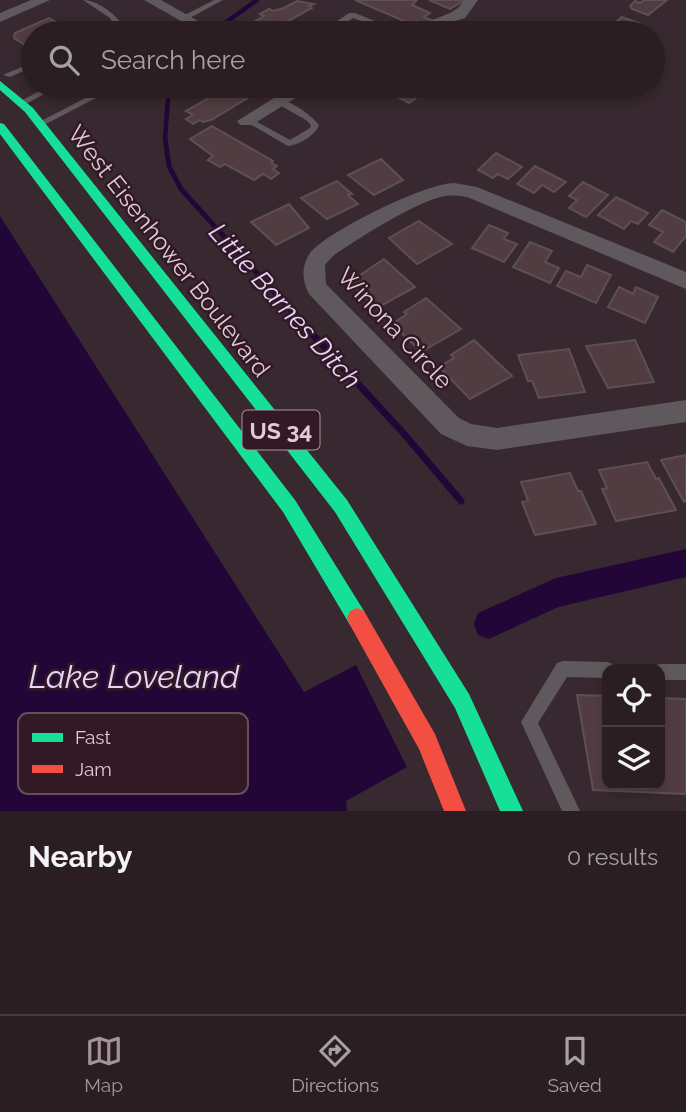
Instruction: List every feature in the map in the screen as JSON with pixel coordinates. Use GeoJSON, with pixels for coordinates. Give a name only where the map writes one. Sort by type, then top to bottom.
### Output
{"type":"FeatureCollection","features":[{"type":"Feature","properties":{"kind":"highway","name":"West Eisenhower Boulevard"},"geometry":{"type":"LineString","coordinates":[[3,78],[341,506],[462,701],[512,811]]}},
{"type":"Feature","properties":{"kind":"highway","name":"US 34"},"geometry":{"type":"LineString","coordinates":[[0,126],[289,506],[348,601],[428,742],[456,811]]}},
{"type":"Feature","properties":{"kind":"street"},"geometry":{"type":"LineString","coordinates":[[0,18],[43,0]]}},
{"type":"Feature","properties":{"kind":"street"},"geometry":{"type":"LineString","coordinates":[[151,0],[189,21]]}},
{"type":"Feature","properties":{"kind":"street"},"geometry":{"type":"LineString","coordinates":[[441,21],[460,16],[467,10],[471,0]]}},
{"type":"Feature","properties":{"kind":"street"},"geometry":{"type":"LineString","coordinates":[[246,121],[284,98]]}},
{"type":"Feature","properties":{"kind":"street","name":"Winona Circle"},"geometry":{"type":"LineString","coordinates":[[686,281],[470,191],[454,189],[430,194],[327,248],[314,265],[313,277],[317,288],[450,426],[467,435],[497,439],[686,411]]}},
{"type":"Feature","properties":{"kind":"lane"},"geometry":{"type":"LineString","coordinates":[[86,0],[116,21]]}},
{"type":"Feature","properties":{"kind":"lane"},"geometry":{"type":"LineString","coordinates":[[183,18],[220,0]]}},
{"type":"Feature","properties":{"kind":"lane"},"geometry":{"type":"LineString","coordinates":[[343,21],[352,15],[368,21]]}},
{"type":"Feature","properties":{"kind":"lane"},"geometry":{"type":"LineString","coordinates":[[3,78],[21,70]]}},
{"type":"Feature","properties":{"kind":"lane"},"geometry":{"type":"LineString","coordinates":[[21,103],[31,98]]}},
{"type":"Feature","properties":{"kind":"lane"},"geometry":{"type":"LineString","coordinates":[[39,124],[91,98]]}},
{"type":"Feature","properties":{"kind":"lane"},"geometry":{"type":"LineString","coordinates":[[246,121],[288,143],[293,143],[314,129],[315,125],[309,118],[279,101]]}},
{"type":"Feature","properties":{"kind":"lane"},"geometry":{"type":"LineString","coordinates":[[570,811],[529,722],[563,668],[602,670]]}},
{"type":"Feature","properties":{"kind":"lane"},"geometry":{"type":"LineString","coordinates":[[665,671],[686,672]]}},
{"type":"Feature","properties":{"kind":"water","name":"Lake Loveland"},"geometry":{"type":"Polygon","coordinates":[[[0,216],[304,692],[356,665],[407,767],[346,801],[347,811],[0,811],[0,216]]]}},
{"type":"Feature","properties":{"kind":"building"},"geometry":{"type":"Polygon","coordinates":[[[355,0],[417,0],[412,5],[430,13],[424,17],[430,21],[404,21],[355,0]]]}},
{"type":"Feature","properties":{"kind":"building"},"geometry":{"type":"Polygon","coordinates":[[[429,0],[465,0],[450,9],[429,0]]]}},
{"type":"Feature","properties":{"kind":"building"},"geometry":{"type":"Polygon","coordinates":[[[644,0],[667,0],[648,15],[630,6],[635,1],[640,3],[644,0]]]}},
{"type":"Feature","properties":{"kind":"building"},"geometry":{"type":"Polygon","coordinates":[[[297,1],[314,4],[309,6],[312,8],[288,21],[256,21],[264,16],[260,14],[269,9],[273,11],[297,1]]]}},
{"type":"Feature","properties":{"kind":"building"},"geometry":{"type":"Polygon","coordinates":[[[622,17],[633,21],[617,21],[622,17]]]}},
{"type":"Feature","properties":{"kind":"building"},"geometry":{"type":"Polygon","coordinates":[[[21,30],[21,43],[14,38],[15,33],[21,30]]]}},
{"type":"Feature","properties":{"kind":"building"},"geometry":{"type":"Polygon","coordinates":[[[209,98],[248,98],[203,122],[200,120],[193,124],[186,119],[193,115],[186,111],[209,98]]]}},
{"type":"Feature","properties":{"kind":"building"},"geometry":{"type":"Polygon","coordinates":[[[400,98],[416,98],[409,103],[400,98]]]}},
{"type":"Feature","properties":{"kind":"building"},"geometry":{"type":"Polygon","coordinates":[[[212,126],[273,161],[271,163],[277,166],[273,169],[279,173],[271,179],[263,174],[254,180],[225,164],[220,167],[208,160],[213,156],[190,139],[212,126]]]}},
{"type":"Feature","properties":{"kind":"building"},"geometry":{"type":"Polygon","coordinates":[[[496,153],[522,167],[508,179],[498,174],[493,178],[478,170],[496,153]]]}},
{"type":"Feature","properties":{"kind":"building"},"geometry":{"type":"Polygon","coordinates":[[[381,159],[403,180],[374,195],[348,175],[381,159]]]}},
{"type":"Feature","properties":{"kind":"building"},"geometry":{"type":"Polygon","coordinates":[[[535,166],[566,182],[554,192],[542,185],[534,193],[517,184],[535,166]]]}},
{"type":"Feature","properties":{"kind":"building"},"geometry":{"type":"Polygon","coordinates":[[[337,181],[352,194],[348,195],[358,204],[327,219],[301,198],[337,181]]]}},
{"type":"Feature","properties":{"kind":"building"},"geometry":{"type":"Polygon","coordinates":[[[583,182],[608,195],[586,217],[569,208],[577,200],[569,196],[583,182]]]}},
{"type":"Feature","properties":{"kind":"building"},"geometry":{"type":"Polygon","coordinates":[[[616,197],[648,213],[638,224],[631,221],[624,229],[598,215],[616,197]]]}},
{"type":"Feature","properties":{"kind":"building"},"geometry":{"type":"Polygon","coordinates":[[[289,204],[309,228],[276,245],[251,222],[289,204]]]}},
{"type":"Feature","properties":{"kind":"building"},"geometry":{"type":"Polygon","coordinates":[[[662,210],[686,222],[686,236],[673,252],[654,242],[663,232],[649,225],[662,210]]]}},
{"type":"Feature","properties":{"kind":"building"},"geometry":{"type":"Polygon","coordinates":[[[419,221],[452,244],[417,264],[389,238],[419,221]]]}},
{"type":"Feature","properties":{"kind":"building"},"geometry":{"type":"Polygon","coordinates":[[[489,225],[508,233],[504,239],[517,244],[504,262],[472,248],[489,225]]]}},
{"type":"Feature","properties":{"kind":"building"},"geometry":{"type":"Polygon","coordinates":[[[530,242],[552,251],[545,262],[559,268],[550,283],[513,267],[530,242]]]}},
{"type":"Feature","properties":{"kind":"building"},"geometry":{"type":"Polygon","coordinates":[[[384,259],[415,287],[377,308],[350,282],[384,259]]]}},
{"type":"Feature","properties":{"kind":"building"},"geometry":{"type":"Polygon","coordinates":[[[587,265],[611,275],[596,303],[557,286],[566,271],[581,277],[587,265]]]}},
{"type":"Feature","properties":{"kind":"building"},"geometry":{"type":"Polygon","coordinates":[[[619,287],[633,294],[636,287],[658,297],[645,323],[608,307],[619,287]]]}},
{"type":"Feature","properties":{"kind":"building"},"geometry":{"type":"Polygon","coordinates":[[[426,298],[461,329],[421,352],[392,324],[407,314],[404,312],[426,298]]]}},
{"type":"Feature","properties":{"kind":"building"},"geometry":{"type":"Polygon","coordinates":[[[474,340],[512,376],[470,399],[439,367],[454,358],[451,355],[474,340]]]}},
{"type":"Feature","properties":{"kind":"building"},"geometry":{"type":"Polygon","coordinates":[[[635,340],[654,382],[608,388],[586,346],[635,340]]]}},
{"type":"Feature","properties":{"kind":"building"},"geometry":{"type":"Polygon","coordinates":[[[569,349],[585,392],[539,398],[532,381],[528,381],[518,355],[569,349]]]}},
{"type":"Feature","properties":{"kind":"building"},"geometry":{"type":"Polygon","coordinates":[[[686,455],[686,501],[684,502],[661,460],[686,455]]]}},
{"type":"Feature","properties":{"kind":"building"},"geometry":{"type":"Polygon","coordinates":[[[647,462],[676,510],[616,521],[602,489],[607,488],[599,470],[647,462]]]}},
{"type":"Feature","properties":{"kind":"building"},"geometry":{"type":"Polygon","coordinates":[[[570,473],[596,524],[535,535],[522,502],[528,501],[521,482],[570,473]]]}},
{"type":"Feature","properties":{"kind":"building"},"geometry":{"type":"Polygon","coordinates":[[[577,695],[602,696],[602,790],[665,790],[665,698],[686,699],[686,794],[593,790],[577,695]]]}},
{"type":"Feature","properties":{"kind":"waterway","name":"Little Barnes Ditch"},"geometry":{"type":"LineString","coordinates":[[228,21],[257,0]]}},
{"type":"Feature","properties":{"kind":"waterway","name":"Little Barnes Ditch"},"geometry":{"type":"LineString","coordinates":[[165,138],[168,98]]}},
{"type":"Feature","properties":{"kind":"waterway","name":"Little Barnes Ditch"},"geometry":{"type":"LineString","coordinates":[[165,138],[169,166],[181,189],[294,314]]}},
{"type":"Feature","properties":{"kind":"waterway","name":"Little Barnes Ditch"},"geometry":{"type":"LineString","coordinates":[[292,312],[405,435],[461,501]]}},
{"type":"Feature","properties":{"kind":"waterway"},"geometry":{"type":"LineString","coordinates":[[489,624],[556,593],[686,563]]}},
{"type":"Feature","properties":{"kind":"traffic: fast"},"geometry":{"type":"LineString","coordinates":[[0,84],[29,110],[341,506],[462,701],[512,811]]}},
{"type":"Feature","properties":{"kind":"traffic: fast"},"geometry":{"type":"LineString","coordinates":[[0,126],[289,506],[357,618]]}},
{"type":"Feature","properties":{"kind":"traffic: jam"},"geometry":{"type":"LineString","coordinates":[[357,618],[427,742],[455,811]]}}]}
